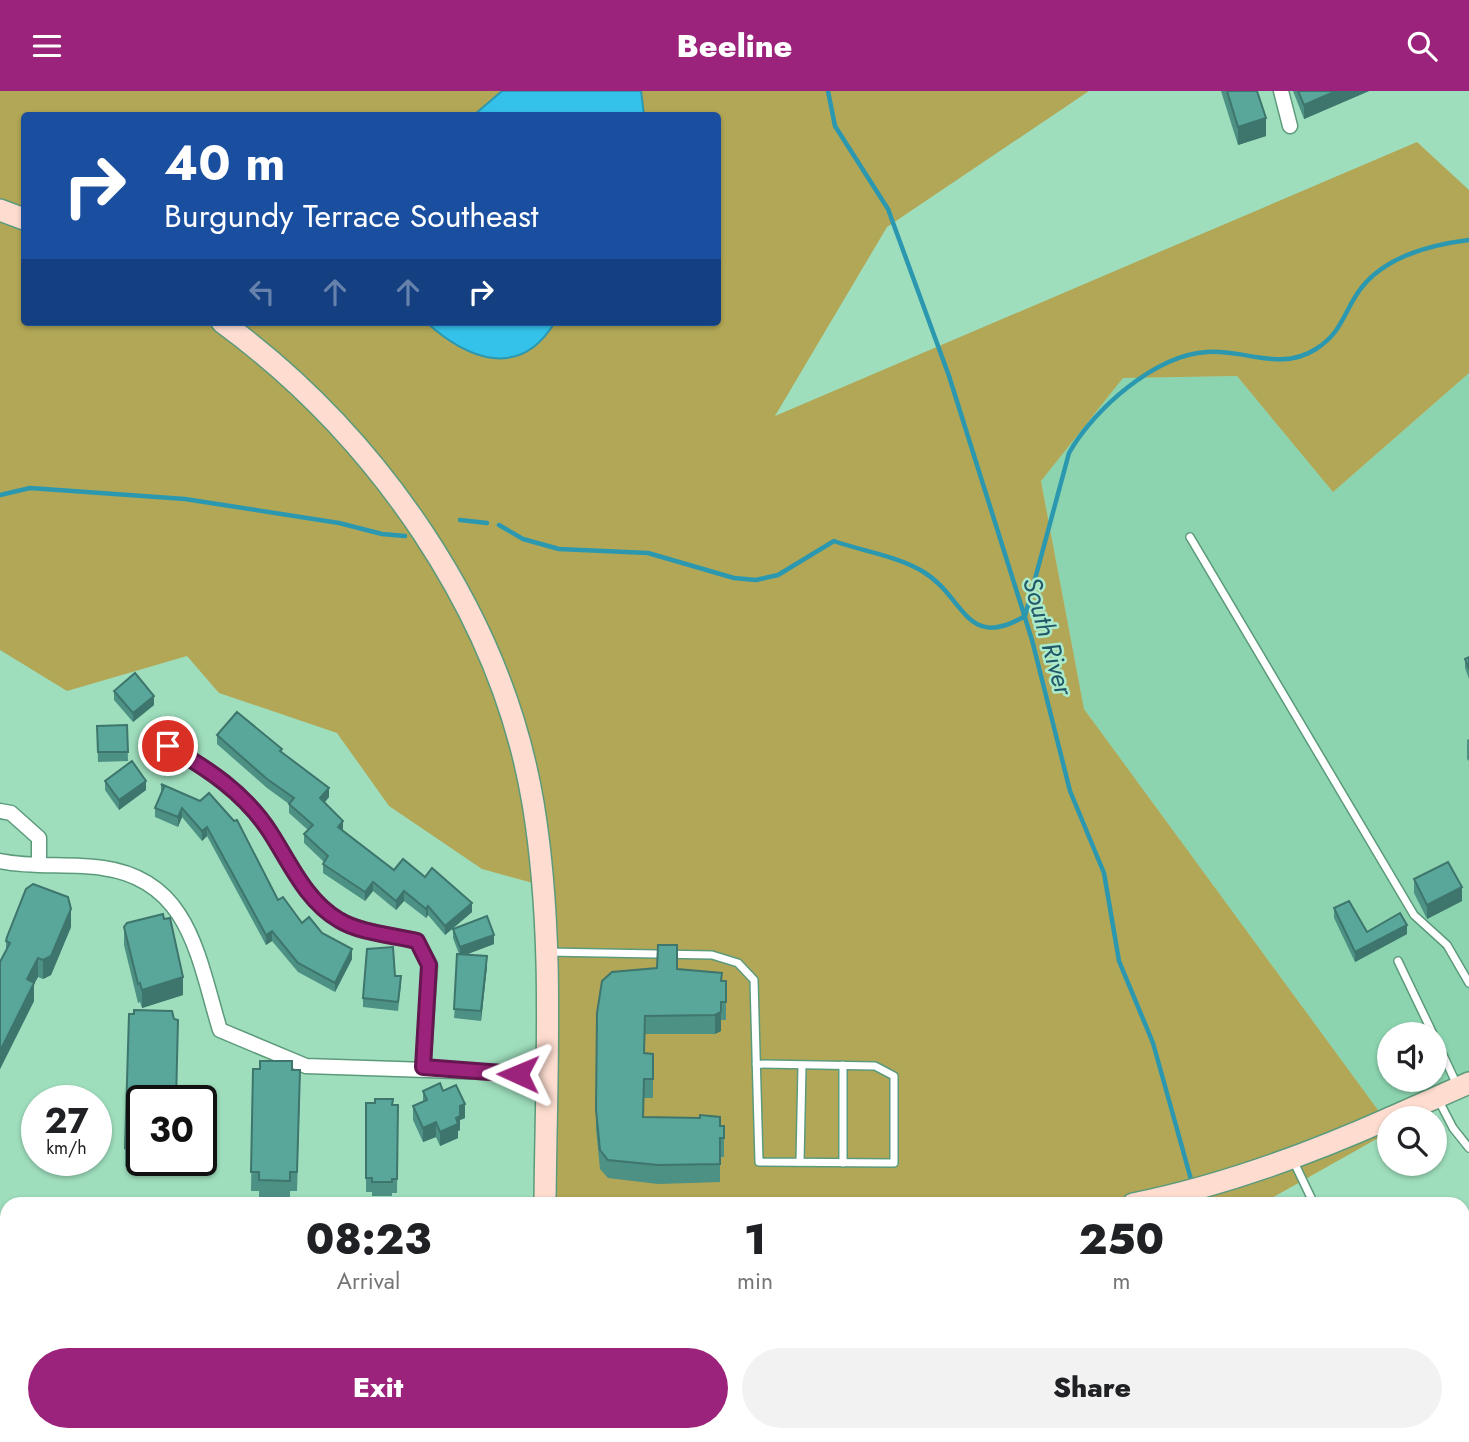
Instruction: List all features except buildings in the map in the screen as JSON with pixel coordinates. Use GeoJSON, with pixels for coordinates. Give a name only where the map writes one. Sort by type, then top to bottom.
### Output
{"type":"FeatureCollection","features":[{"type":"Feature","properties":{"kind":"main road"},"geometry":{"type":"LineString","coordinates":[[0,210],[21,218]]}},
{"type":"Feature","properties":{"kind":"main road"},"geometry":{"type":"LineString","coordinates":[[227,326],[260,350],[311,395],[360,448],[404,504],[449,575],[483,644],[513,722],[533,802],[547,952],[545,1197]]}},
{"type":"Feature","properties":{"kind":"main road"},"geometry":{"type":"LineString","coordinates":[[1417,1106],[1464,1085]]}},
{"type":"Feature","properties":{"kind":"main road"},"geometry":{"type":"LineString","coordinates":[[1167,1197],[1293,1159],[1377,1123]]}},
{"type":"Feature","properties":{"kind":"street"},"geometry":{"type":"LineString","coordinates":[[1282,91],[1290,125]]}},
{"type":"Feature","properties":{"kind":"street"},"geometry":{"type":"LineString","coordinates":[[168,746],[202,765],[239,794],[269,831],[292,872],[339,920],[417,941],[429,965],[423,1067]]}},
{"type":"Feature","properties":{"kind":"street"},"geometry":{"type":"LineString","coordinates":[[0,811],[11,813],[39,838],[39,863]]}},
{"type":"Feature","properties":{"kind":"street"},"geometry":{"type":"LineString","coordinates":[[0,861],[102,867],[126,872],[150,882],[175,905],[194,946],[220,1030],[306,1066],[423,1067],[491,1074],[546,1073]]}},
{"type":"Feature","properties":{"kind":"lane"},"geometry":{"type":"LineString","coordinates":[[1191,537],[1414,915],[1447,945],[1469,983]]}},
{"type":"Feature","properties":{"kind":"lane"},"geometry":{"type":"LineString","coordinates":[[547,952],[712,954],[738,963],[754,980],[759,1162],[894,1163],[894,1076],[874,1066],[757,1063]]}},
{"type":"Feature","properties":{"kind":"lane"},"geometry":{"type":"LineString","coordinates":[[1398,961],[1427,1022]]}},
{"type":"Feature","properties":{"kind":"lane"},"geometry":{"type":"LineString","coordinates":[[1447,1057],[1464,1085]]}},
{"type":"Feature","properties":{"kind":"lane"},"geometry":{"type":"LineString","coordinates":[[843,1065],[843,1163]]}},
{"type":"Feature","properties":{"kind":"lane"},"geometry":{"type":"LineString","coordinates":[[800,1162],[802,1066]]}},
{"type":"Feature","properties":{"kind":"lane"},"geometry":{"type":"LineString","coordinates":[[1437,1097],[1453,1128],[1469,1148]]}},
{"type":"Feature","properties":{"kind":"lane"},"geometry":{"type":"LineString","coordinates":[[1293,1159],[1311,1197]]}},
{"type":"Feature","properties":{"kind":"shaded area"},"geometry":{"type":"Polygon","coordinates":[[[0,91],[1089,91],[887,227],[775,416],[1417,142],[1469,190],[1469,373],[1333,492],[1237,376],[1123,378],[1041,481],[1084,709],[1377,1109],[1377,1139],[1273,1197],[552,1197],[533,883],[482,869],[389,806],[337,733],[219,693],[187,656],[67,691],[0,650],[0,91]]]}},
{"type":"Feature","properties":{"kind":"shaded area"},"geometry":{"type":"Polygon","coordinates":[[[1469,373],[1469,1086],[1428,1106],[1377,1106],[1377,1109],[1084,709],[1041,480],[1123,378],[1237,376],[1333,492],[1469,373]]]}},
{"type":"Feature","properties":{"kind":"water"},"geometry":{"type":"Polygon","coordinates":[[[502,91],[641,91],[644,112],[478,112],[502,91]]]}},
{"type":"Feature","properties":{"kind":"water"},"geometry":{"type":"Polygon","coordinates":[[[431,326],[552,326],[541,340],[526,352],[510,358],[476,354],[431,326]]]}},
{"type":"Feature","properties":{"kind":"waterway","name":"South River"},"geometry":{"type":"LineString","coordinates":[[828,91],[835,126],[888,209],[949,376],[1032,640],[1070,791],[1104,873],[1119,961],[1153,1043],[1192,1183]]}},
{"type":"Feature","properties":{"kind":"waterway"},"geometry":{"type":"LineString","coordinates":[[499,525],[523,539],[559,549],[648,553],[734,578],[756,580],[778,575],[834,541],[912,566],[936,582],[977,624],[990,628],[1005,625],[1025,616],[1069,453],[1093,419],[1128,387],[1167,363],[1187,355],[1221,352],[1276,359],[1303,356],[1331,337],[1357,294],[1379,271],[1407,255],[1438,245],[1469,240]]}},
{"type":"Feature","properties":{"kind":"waterway"},"geometry":{"type":"LineString","coordinates":[[0,495],[30,488],[185,499],[405,536]]}},
{"type":"Feature","properties":{"kind":"waterway"},"geometry":{"type":"LineString","coordinates":[[460,520],[487,523]]}},
{"type":"Feature","properties":{"kind":"route"},"geometry":{"type":"LineString","coordinates":[[168,746],[202,765],[239,794],[269,831],[292,872],[313,897],[339,920],[417,941],[425,951],[429,965],[423,1067],[518,1074]]}}]}
